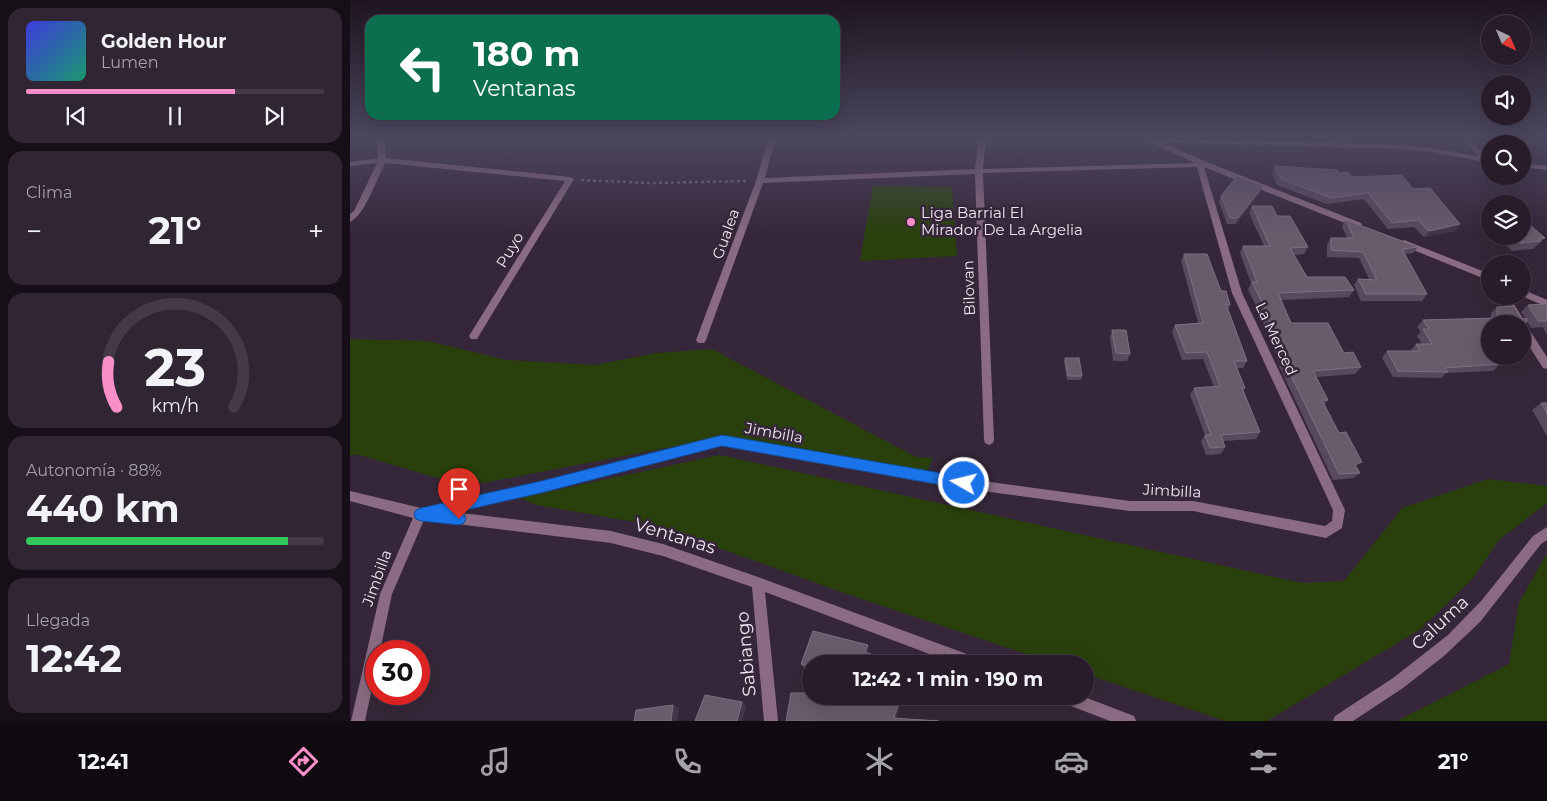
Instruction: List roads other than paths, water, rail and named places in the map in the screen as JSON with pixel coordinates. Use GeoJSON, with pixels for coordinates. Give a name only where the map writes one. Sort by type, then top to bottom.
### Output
{"type":"FeatureCollection","features":[{"type":"Feature","properties":{"kind":"street"},"geometry":{"type":"LineString","coordinates":[[350,219],[358,212],[378,170]]}},
{"type":"Feature","properties":{"kind":"street","name":"Puyo"},"geometry":{"type":"LineString","coordinates":[[474,336],[570,179],[477,170]]}},
{"type":"Feature","properties":{"kind":"street","name":"Gualea"},"geometry":{"type":"LineString","coordinates":[[701,340],[763,170]]}},
{"type":"Feature","properties":{"kind":"street"},"geometry":{"type":"LineString","coordinates":[[760,181],[1022,170]]}},
{"type":"Feature","properties":{"kind":"street","name":"La Merced"},"geometry":{"type":"LineString","coordinates":[[1202,170],[1237,293],[1339,510],[1338,524]]}},
{"type":"Feature","properties":{"kind":"street"},"geometry":{"type":"LineString","coordinates":[[1215,170],[1363,227]]}},
{"type":"Feature","properties":{"kind":"street","name":"Bilovan"},"geometry":{"type":"LineString","coordinates":[[979,171],[989,440]]}},
{"type":"Feature","properties":{"kind":"street"},"geometry":{"type":"LineString","coordinates":[[1399,241],[1481,274]]}},
{"type":"Feature","properties":{"kind":"street"},"geometry":{"type":"LineString","coordinates":[[1531,296],[1547,304]]}},
{"type":"Feature","properties":{"kind":"street"},"geometry":{"type":"LineString","coordinates":[[1531,339],[1547,365]]}},
{"type":"Feature","properties":{"kind":"street","name":"Jimbilla"},"geometry":{"type":"LineString","coordinates":[[358,721],[386,594],[421,514],[541,487],[722,441],[945,481],[1130,506],[1193,506],[1326,532],[1338,524]]}},
{"type":"Feature","properties":{"kind":"street","name":"Ventanas"},"geometry":{"type":"LineString","coordinates":[[350,496],[421,514],[611,537],[663,550],[758,583],[951,655]]}},
{"type":"Feature","properties":{"kind":"street","name":"Caluma"},"geometry":{"type":"LineString","coordinates":[[1340,721],[1398,685],[1453,640],[1488,602],[1537,540],[1547,533]]}},
{"type":"Feature","properties":{"kind":"street","name":"Sabiango"},"geometry":{"type":"LineString","coordinates":[[758,583],[771,721]]}},
{"type":"Feature","properties":{"kind":"street"},"geometry":{"type":"LineString","coordinates":[[1087,705],[1129,721]]}},
{"type":"Feature","properties":{"kind":"place","name":"Liga Barrial El Mirador De La Argelia"},"geometry":{"type":"Point","coordinates":[911,222]}}]}
